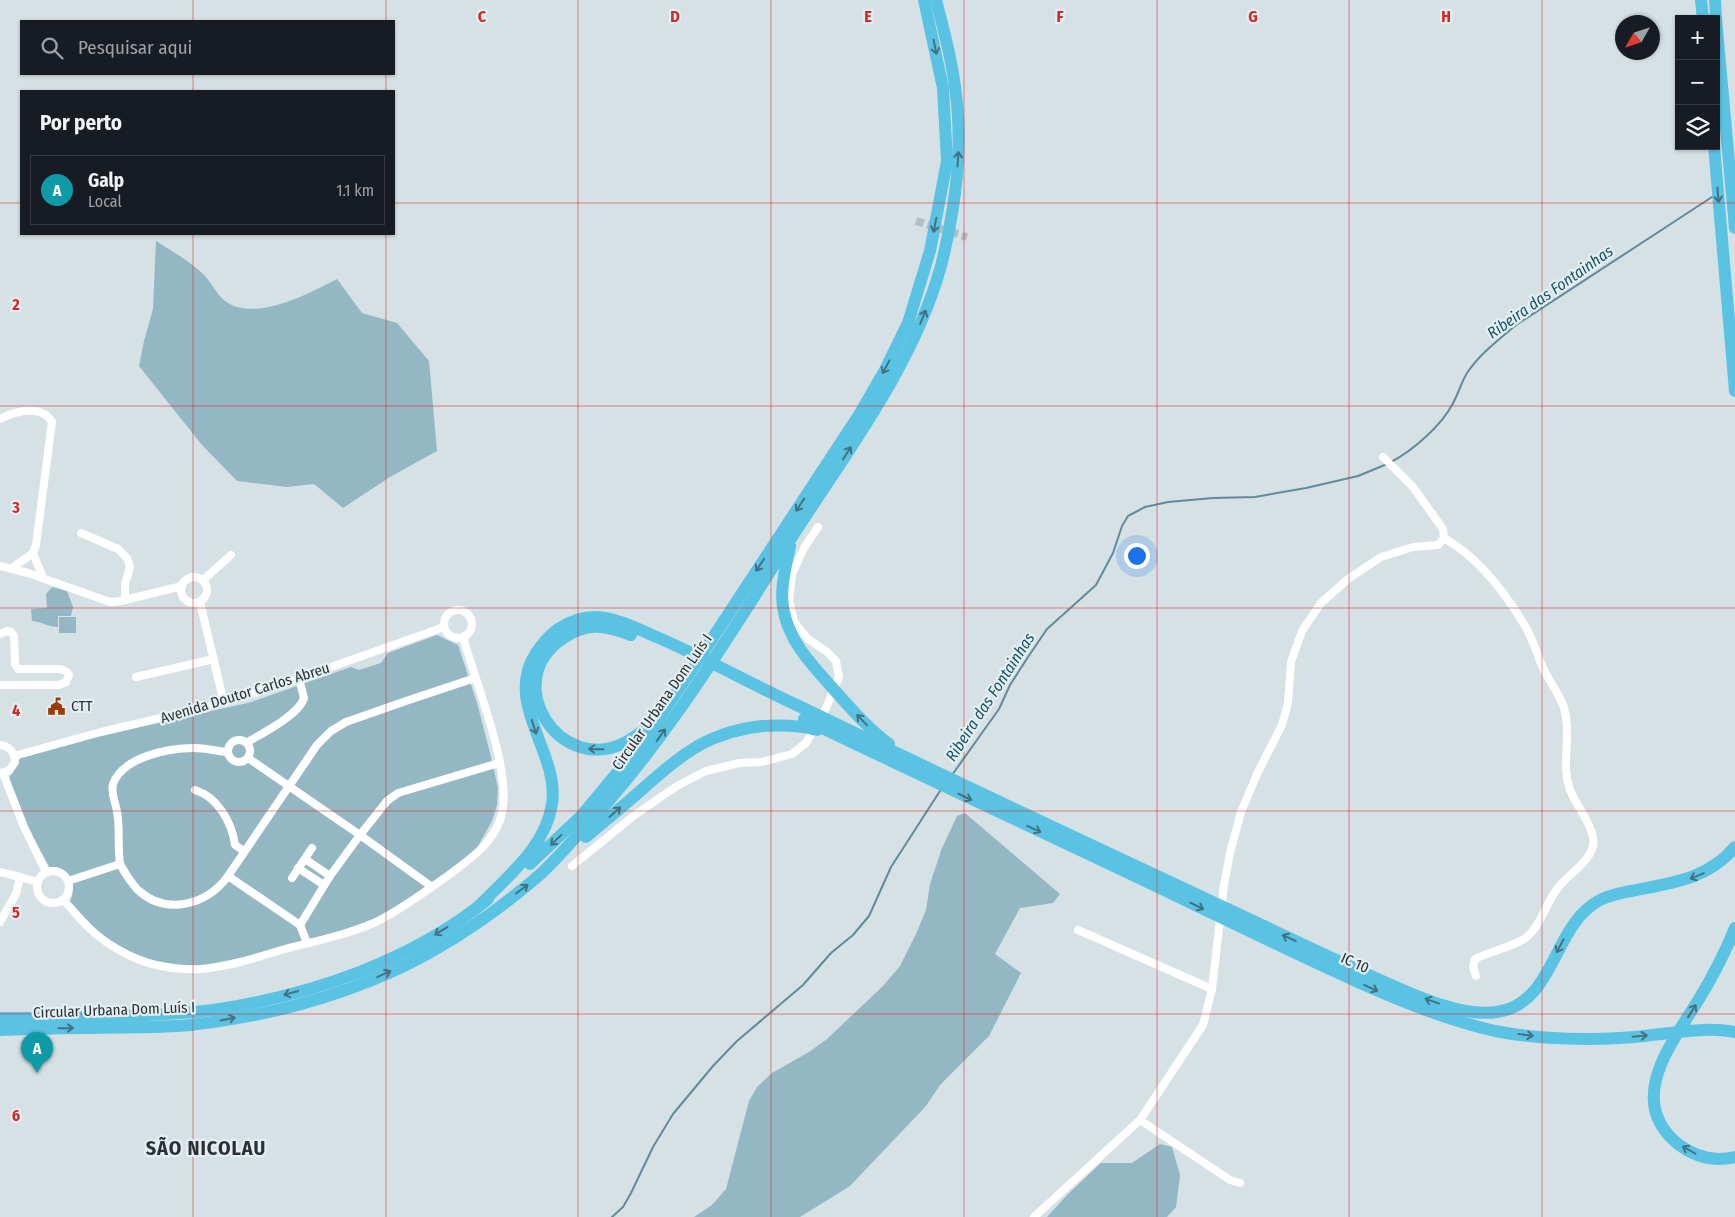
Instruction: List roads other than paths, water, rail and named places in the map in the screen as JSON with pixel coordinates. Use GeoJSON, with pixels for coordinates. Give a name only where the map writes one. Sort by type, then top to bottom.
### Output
{"type":"FeatureCollection","features":[{"type":"Feature","properties":{"kind":"highway","name":"Circular Urbana Dom Luís I"},"geometry":{"type":"LineString","coordinates":[[0,1030],[188,1025],[251,1015],[317,998],[374,979],[422,956],[476,924],[537,877],[590,822],[628,779],[664,731],[696,674],[859,415],[885,370],[908,323],[930,251],[947,161],[943,88],[924,0]]}},
{"type":"Feature","properties":{"kind":"highway","name":"Circular Urbana Dom Luís I"},"geometry":{"type":"LineString","coordinates":[[709,654],[792,538],[848,452],[913,340],[928,304],[940,267],[953,207],[959,156],[955,83],[936,0]]}},
{"type":"Feature","properties":{"kind":"highway"},"geometry":{"type":"LineString","coordinates":[[943,0],[955,83]]}},
{"type":"Feature","properties":{"kind":"highway"},"geometry":{"type":"LineString","coordinates":[[1701,0],[1703,15]]}},
{"type":"Feature","properties":{"kind":"highway"},"geometry":{"type":"LineString","coordinates":[[1715,0],[1716,15]]}},
{"type":"Feature","properties":{"kind":"highway"},"geometry":{"type":"LineString","coordinates":[[1720,60],[1735,228]]}},
{"type":"Feature","properties":{"kind":"highway"},"geometry":{"type":"LineString","coordinates":[[1714,150],[1735,391]]}},
{"type":"Feature","properties":{"kind":"highway","name":"IC 10"},"geometry":{"type":"LineString","coordinates":[[792,538],[784,581],[783,605],[785,618],[795,640],[813,665],[873,731],[913,761]]}},
{"type":"Feature","properties":{"kind":"highway","name":"IC 10"},"geometry":{"type":"LineString","coordinates":[[482,904],[536,845],[545,829],[552,804],[552,778],[526,703],[526,679],[530,662],[543,642],[560,627],[582,618],[602,617],[621,622],[671,644],[842,737],[990,809],[1415,1008],[1455,1021],[1497,1031],[1556,1038],[1620,1038],[1726,1030],[1735,1032]]}},
{"type":"Feature","properties":{"kind":"highway","name":"IC 10"},"geometry":{"type":"LineString","coordinates":[[665,708],[649,726],[626,743],[604,749],[584,748],[560,736],[542,715],[536,698],[537,673],[544,657],[556,643],[574,631],[594,626],[617,630],[642,639],[1022,811],[1333,959],[1447,1007],[1480,1013],[1508,1010],[1522,1004],[1534,992],[1574,923],[1595,902],[1611,895],[1687,880],[1708,871],[1735,847]]}},
{"type":"Feature","properties":{"kind":"highway","name":"Circular Urbana Dom Luís I"},"geometry":{"type":"LineString","coordinates":[[0,1018],[154,1015],[219,1009],[315,987],[395,955],[431,936],[482,904],[582,815],[618,773],[665,708],[696,674]]}},
{"type":"Feature","properties":{"kind":"highway","name":"IC 10"},"geometry":{"type":"LineString","coordinates":[[537,877],[665,768],[689,750],[728,733],[781,725],[802,727],[842,737]]}},
{"type":"Feature","properties":{"kind":"highway"},"geometry":{"type":"LineString","coordinates":[[1735,928],[1721,961],[1674,1038],[1662,1062],[1654,1084],[1654,1096],[1660,1121],[1667,1132],[1687,1151],[1704,1158],[1724,1160],[1735,1157]]}},
{"type":"Feature","properties":{"kind":"street"},"geometry":{"type":"LineString","coordinates":[[0,419],[16,412],[31,411],[48,417],[52,422],[36,545],[33,553],[12,568]]}},
{"type":"Feature","properties":{"kind":"street"},"geometry":{"type":"LineString","coordinates":[[1034,1217],[1140,1120],[1203,1025],[1212,989],[1224,885],[1230,853],[1241,812],[1258,772],[1282,725],[1288,703],[1291,662],[1302,631],[1321,603],[1348,579],[1368,565],[1381,557],[1413,546],[1438,545],[1444,538],[1443,529],[1413,487],[1383,457]]}},
{"type":"Feature","properties":{"kind":"street"},"geometry":{"type":"LineString","coordinates":[[572,866],[636,814],[677,786],[706,771],[739,763],[762,762],[792,754],[806,743],[826,708],[839,677],[836,661],[826,651],[808,639],[794,622],[788,600],[792,574],[804,548],[818,527]]}},
{"type":"Feature","properties":{"kind":"street"},"geometry":{"type":"LineString","coordinates":[[81,533],[122,552],[128,558],[130,564],[124,600]]}},
{"type":"Feature","properties":{"kind":"street"},"geometry":{"type":"LineString","coordinates":[[1444,538],[1461,548],[1475,560],[1503,594],[1526,627],[1544,669],[1564,707],[1568,735],[1566,773],[1570,788],[1594,838],[1593,847],[1586,859],[1558,888],[1546,906],[1537,926],[1525,939],[1475,959],[1473,967],[1476,976]]}},
{"type":"Feature","properties":{"kind":"street"},"geometry":{"type":"LineString","coordinates":[[33,553],[44,578]]}},
{"type":"Feature","properties":{"kind":"street"},"geometry":{"type":"LineString","coordinates":[[202,580],[231,555]]}},
{"type":"Feature","properties":{"kind":"street"},"geometry":{"type":"LineString","coordinates":[[0,566],[44,578],[108,601],[124,600],[182,586],[191,578],[202,580],[207,592],[200,602],[196,603],[188,601],[182,595],[182,586]]}},
{"type":"Feature","properties":{"kind":"street"},"geometry":{"type":"LineString","coordinates":[[200,602],[224,703]]}},
{"type":"Feature","properties":{"kind":"street"},"geometry":{"type":"LineString","coordinates":[[454,610],[464,611],[471,618],[472,622],[469,633],[463,637],[454,638],[447,634],[444,627],[444,619],[448,613],[454,610]]}},
{"type":"Feature","properties":{"kind":"street","name":"Avenida Doutor Carlos Abreu"},"geometry":{"type":"LineString","coordinates":[[14,756],[101,732],[224,703],[444,627]]}},
{"type":"Feature","properties":{"kind":"street"},"geometry":{"type":"LineString","coordinates":[[0,634],[7,631],[11,632],[14,636],[16,667],[18,669],[61,669],[68,673],[68,678],[64,684],[59,685],[0,685]]}},
{"type":"Feature","properties":{"kind":"street"},"geometry":{"type":"LineString","coordinates":[[64,900],[89,928],[108,943],[130,955],[154,964],[189,969],[211,968],[353,931],[376,922],[402,907],[479,852],[497,827],[505,799],[499,763],[487,714],[463,637]]}},
{"type":"Feature","properties":{"kind":"street"},"geometry":{"type":"LineString","coordinates":[[136,677],[214,659]]}},
{"type":"Feature","properties":{"kind":"street"},"geometry":{"type":"LineString","coordinates":[[228,752],[195,748],[172,750],[151,755],[123,769],[113,785],[112,792],[118,817],[118,853],[120,864],[131,882],[143,894],[162,903],[177,905],[193,902],[209,895],[222,885],[317,745],[334,728],[378,710],[475,678]]}},
{"type":"Feature","properties":{"kind":"street"},"geometry":{"type":"LineString","coordinates":[[246,743],[285,718],[301,705],[304,698],[298,679]]}},
{"type":"Feature","properties":{"kind":"street"},"geometry":{"type":"LineString","coordinates":[[238,741],[246,743],[250,750],[248,758],[238,762],[230,757],[228,752],[231,745],[238,741]]}},
{"type":"Feature","properties":{"kind":"street"},"geometry":{"type":"LineString","coordinates":[[0,745],[8,747],[14,756],[12,767],[2,773],[24,827],[46,872]]}},
{"type":"Feature","properties":{"kind":"street"},"geometry":{"type":"LineString","coordinates":[[248,758],[432,887]]}},
{"type":"Feature","properties":{"kind":"street"},"geometry":{"type":"LineString","coordinates":[[300,925],[330,876],[386,801],[398,792],[499,763]]}},
{"type":"Feature","properties":{"kind":"street"},"geometry":{"type":"LineString","coordinates":[[195,790],[204,794],[219,808],[230,826],[235,846],[244,851]]}},
{"type":"Feature","properties":{"kind":"street"},"geometry":{"type":"LineString","coordinates":[[292,878],[312,848]]}},
{"type":"Feature","properties":{"kind":"street"},"geometry":{"type":"LineString","coordinates":[[305,859],[330,876]]}},
{"type":"Feature","properties":{"kind":"street"},"geometry":{"type":"LineString","coordinates":[[68,881],[120,864]]}},
{"type":"Feature","properties":{"kind":"street"},"geometry":{"type":"LineString","coordinates":[[298,868],[324,885]]}},
{"type":"Feature","properties":{"kind":"street"},"geometry":{"type":"LineString","coordinates":[[51,870],[64,875],[68,881],[69,892],[64,900],[58,903],[52,904],[45,901],[37,889],[39,878],[51,870]]}},
{"type":"Feature","properties":{"kind":"street"},"geometry":{"type":"LineString","coordinates":[[0,872],[38,882]]}},
{"type":"Feature","properties":{"kind":"street"},"geometry":{"type":"LineString","coordinates":[[228,876],[300,925],[307,943]]}},
{"type":"Feature","properties":{"kind":"street"},"geometry":{"type":"LineString","coordinates":[[0,922],[16,894],[20,877]]}},
{"type":"Feature","properties":{"kind":"street"},"geometry":{"type":"LineString","coordinates":[[1078,930],[1212,989]]}},
{"type":"Feature","properties":{"kind":"street"},"geometry":{"type":"LineString","coordinates":[[1140,1120],[1230,1180],[1240,1182]]}},
{"type":"Feature","properties":{"kind":"waterway","name":"Ribeira das Fontainhas"},"geometry":{"type":"LineString","coordinates":[[1391,462],[1417,445],[1441,421],[1452,405],[1472,366],[1516,325],[1712,197]]}},
{"type":"Feature","properties":{"kind":"waterway","name":"Ribeira das Fontainhas"},"geometry":{"type":"LineString","coordinates":[[952,775],[999,709],[1010,685],[1047,629],[1096,585],[1113,553],[1122,526],[1128,516],[1145,507],[1168,502],[1255,497],[1306,488],[1358,476],[1387,464]]}},
{"type":"Feature","properties":{"kind":"waterway","name":"Ribeira das Fontainhas"},"geometry":{"type":"LineString","coordinates":[[612,1217],[623,1207],[653,1147],[673,1114],[713,1066],[737,1041],[803,985],[831,953],[853,935],[869,916],[891,867],[940,791]]}},
{"type":"Feature","properties":{"kind":"tunnel"},"geometry":{"type":"LineString","coordinates":[[916,221],[967,237]]}},
{"type":"Feature","properties":{"kind":"place","name":"CTT"},"geometry":{"type":"Point","coordinates":[57,706]}},
{"type":"Feature","properties":{"kind":"place","name":"Galp"},"geometry":{"type":"Point","coordinates":[37,1073]}},
{"type":"Feature","properties":{"kind":"district","name":"SÃO NICOLAU"},"geometry":{"type":"Point","coordinates":[206,1148]}}]}
